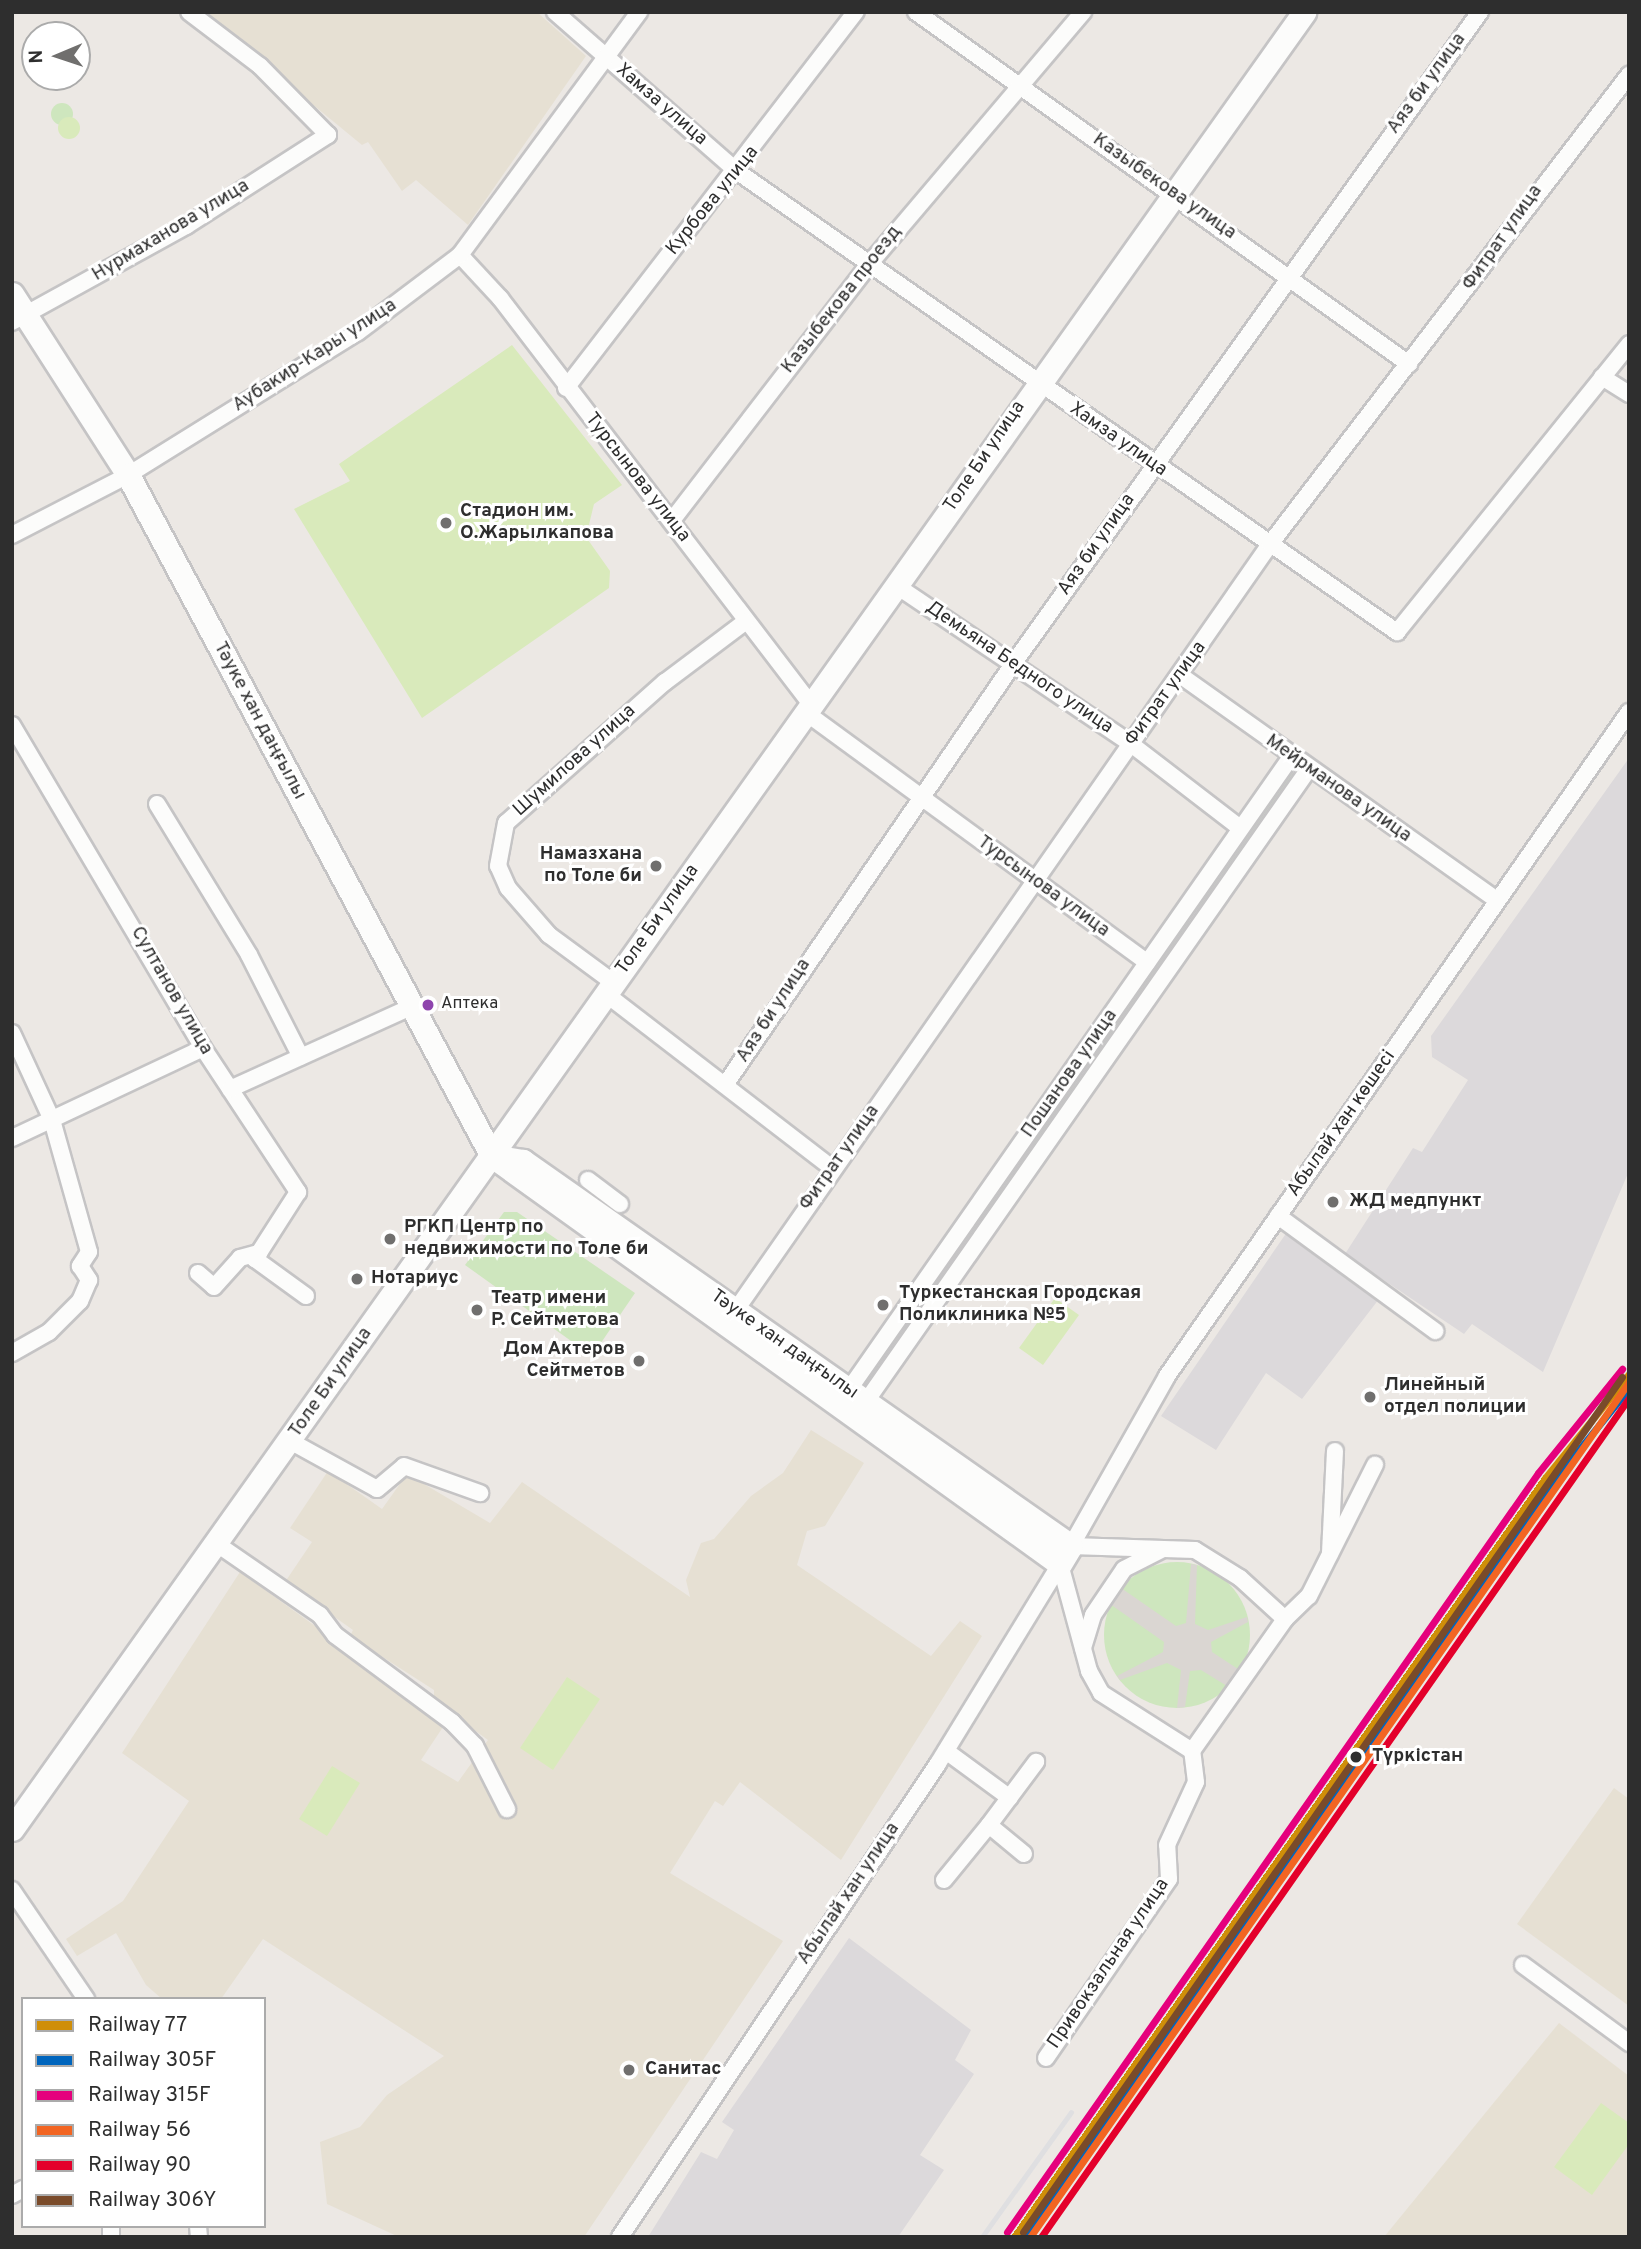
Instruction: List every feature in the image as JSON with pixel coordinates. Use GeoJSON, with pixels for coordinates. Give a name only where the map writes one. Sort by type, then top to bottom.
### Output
{"type":"FeatureCollection","features":[{"type":"Feature","properties":{"kind":"street","name":"Нурмаханова улица"},"geometry":{"type":"LineString","coordinates":[[19,319],[186,226],[328,135],[260,66],[189,12]]}},
{"type":"Feature","properties":{"kind":"street","name":"Хамза улица"},"geometry":{"type":"LineString","coordinates":[[555,12],[738,172],[872,262],[1036,383],[1397,632],[1629,344]]}},
{"type":"Feature","properties":{"kind":"street","name":"Аубакир-Кары улица"},"geometry":{"type":"LineString","coordinates":[[12,535],[128,475],[358,332],[460,255],[639,12]]}},
{"type":"Feature","properties":{"kind":"street","name":"Курбова улица"},"geometry":{"type":"LineString","coordinates":[[566,388],[738,172],[856,12]]}},
{"type":"Feature","properties":{"kind":"street","name":"Казыбекова улица"},"geometry":{"type":"LineString","coordinates":[[916,12],[1021,89],[1292,276],[1409,364]]}},
{"type":"Feature","properties":{"kind":"street","name":"Казыбекова проезд"},"geometry":{"type":"LineString","coordinates":[[673,519],[872,262],[1021,89],[1083,12]]}},
{"type":"Feature","properties":{"kind":"street","name":"Толе Би улица"},"geometry":{"type":"LineString","coordinates":[[12,1829],[897,586],[1036,383],[1176,194],[1304,12]]}},
{"type":"Feature","properties":{"kind":"street","name":"Аяз би улица"},"geometry":{"type":"LineString","coordinates":[[725,1086],[1013,664],[1480,12]]}},
{"type":"Feature","properties":{"kind":"street","name":"Фитрат улица"},"geometry":{"type":"LineString","coordinates":[[729,1319],[1032,878],[1131,744],[1270,544],[1629,75]]}},
{"type":"Feature","properties":{"kind":"street","name":"Турсынова улица"},"geometry":{"type":"LineString","coordinates":[[460,255],[673,519],[808,708],[1147,962]]}},
{"type":"Feature","properties":{"kind":"street","name":"Тәуке хан даңғылы"},"geometry":{"type":"LineString","coordinates":[[12,294],[19,319],[128,475],[492,1156],[1065,1555]]}},
{"type":"Feature","properties":{"kind":"street"},"geometry":{"type":"LineString","coordinates":[[1602,377],[1629,394]]}},
{"type":"Feature","properties":{"kind":"street","name":"Демьяна Бедного улица"},"geometry":{"type":"LineString","coordinates":[[897,586],[1131,744],[1240,828]]}},
{"type":"Feature","properties":{"kind":"street","name":"Шумилова улица"},"geometry":{"type":"LineString","coordinates":[[746,622],[665,682],[506,823],[498,866],[508,888],[549,935],[725,1086],[832,1168]]}},
{"type":"Feature","properties":{"kind":"street","name":"Мейрманова улица"},"geometry":{"type":"LineString","coordinates":[[1180,675],[1308,770],[1497,900]]}},
{"type":"Feature","properties":{"kind":"street","name":"Абылай хан көшесі"},"geometry":{"type":"LineString","coordinates":[[1065,1555],[1167,1376],[1629,712]]}},
{"type":"Feature","properties":{"kind":"street","name":"Султанов улица"},"geometry":{"type":"LineString","coordinates":[[12,725],[203,1048],[298,1192],[259,1253],[240,1258],[214,1287],[198,1273]]}},
{"type":"Feature","properties":{"kind":"street","name":"Пошанова улица"},"geometry":{"type":"LineString","coordinates":[[857,1397],[1147,962],[1291,757]]}},
{"type":"Feature","properties":{"kind":"street","name":"Пошанова улица"},"geometry":{"type":"LineString","coordinates":[[857,1397],[1308,770]]}},
{"type":"Feature","properties":{"kind":"street"},"geometry":{"type":"LineString","coordinates":[[157,804],[249,955],[301,1057]]}},
{"type":"Feature","properties":{"kind":"street"},"geometry":{"type":"LineString","coordinates":[[230,1089],[413,1006]]}},
{"type":"Feature","properties":{"kind":"street"},"geometry":{"type":"LineString","coordinates":[[12,1033],[52,1120],[89,1252],[80,1266],[89,1280],[80,1301],[49,1332],[12,1353]]}},
{"type":"Feature","properties":{"kind":"street"},"geometry":{"type":"LineString","coordinates":[[12,1138],[203,1048]]}},
{"type":"Feature","properties":{"kind":"street"},"geometry":{"type":"LineString","coordinates":[[588,1180],[620,1204]]}},
{"type":"Feature","properties":{"kind":"street"},"geometry":{"type":"LineString","coordinates":[[1278,1216],[1435,1331]]}},
{"type":"Feature","properties":{"kind":"street"},"geometry":{"type":"LineString","coordinates":[[259,1253],[255,1259],[306,1296]]}},
{"type":"Feature","properties":{"kind":"street","name":"Тәуке хан даңғылы"},"geometry":{"type":"LineString","coordinates":[[729,1319],[857,1397],[1065,1555]]}},
{"type":"Feature","properties":{"kind":"street"},"geometry":{"type":"LineString","coordinates":[[290,1441],[377,1489],[404,1466],[481,1493]]}},
{"type":"Feature","properties":{"kind":"street"},"geometry":{"type":"LineString","coordinates":[[1331,1555],[1335,1451]]}},
{"type":"Feature","properties":{"kind":"street"},"geometry":{"type":"LineString","coordinates":[[1285,1619],[1240,1578],[1195,1550],[1173,1546],[1065,1555],[1083,1650],[1101,1693],[1192,1751],[1285,1619],[1309,1596],[1375,1465]]}},
{"type":"Feature","properties":{"kind":"street"},"geometry":{"type":"LineString","coordinates":[[217,1544],[320,1615],[335,1635],[452,1722],[475,1746],[507,1809]]}},
{"type":"Feature","properties":{"kind":"street"},"geometry":{"type":"LineString","coordinates":[[1083,1650],[1093,1615],[1124,1569],[1173,1546]]}},
{"type":"Feature","properties":{"kind":"street","name":"Абылай хан улица"},"geometry":{"type":"LineString","coordinates":[[620,2237],[946,1751],[1065,1555]]}},
{"type":"Feature","properties":{"kind":"street"},"geometry":{"type":"LineString","coordinates":[[946,1751],[1010,1798]]}},
{"type":"Feature","properties":{"kind":"street","name":"Привокзальная улица"},"geometry":{"type":"LineString","coordinates":[[1046,2058],[1170,1880],[1167,1845],[1196,1782],[1192,1751]]}},
{"type":"Feature","properties":{"kind":"street"},"geometry":{"type":"LineString","coordinates":[[943,1880],[1036,1762]]}},
{"type":"Feature","properties":{"kind":"street"},"geometry":{"type":"LineString","coordinates":[[989,1825],[1024,1854]]}},
{"type":"Feature","properties":{"kind":"street"},"geometry":{"type":"LineString","coordinates":[[12,1890],[85,1997]]}},
{"type":"Feature","properties":{"kind":"street"},"geometry":{"type":"LineString","coordinates":[[1523,1965],[1629,2043]]}},
{"type":"Feature","properties":{"kind":"shaded area"},"geometry":{"type":"Polygon","coordinates":[[[200,12],[537,12],[586,56],[468,225],[416,180],[402,191],[368,142],[362,145],[200,12]]]}},
{"type":"Feature","properties":{"kind":"shaded area"},"geometry":{"type":"Polygon","coordinates":[[[1629,758],[1629,1171],[1543,1372],[1472,1324],[1464,1334],[1345,1254],[1413,1148],[1422,1152],[1468,1080],[1432,1057],[1431,1036],[1629,758]]]}},
{"type":"Feature","properties":{"kind":"shaded area"},"geometry":{"type":"Polygon","coordinates":[[[1287,1232],[1379,1299],[1302,1399],[1266,1373],[1216,1450],[1161,1416],[1287,1232]]]}},
{"type":"Feature","properties":{"kind":"shaded area"},"geometry":{"type":"Polygon","coordinates":[[[811,1430],[864,1463],[825,1526],[807,1531],[797,1565],[931,1656],[960,1621],[982,1636],[841,1860],[740,1782],[723,1806],[715,1801],[670,1873],[783,1941],[584,2237],[399,2237],[327,2204],[320,2142],[360,2127],[387,2095],[444,2056],[263,1939],[222,1997],[160,1997],[146,1985],[116,1933],[77,1956],[66,1939],[123,1901],[189,1801],[122,1753],[240,1572],[447,1721],[421,1760],[458,1782],[488,1740],[434,1701],[434,1690],[350,1636],[353,1630],[285,1582],[312,1542],[290,1528],[328,1471],[382,1509],[407,1474],[490,1523],[522,1482],[690,1597],[686,1580],[701,1543],[714,1539],[751,1496],[783,1473],[811,1430]]]}},
{"type":"Feature","properties":{"kind":"shaded area"},"geometry":{"type":"Polygon","coordinates":[[[1191,1564],[1197,1565],[1195,1624],[1208,1630],[1247,1617],[1248,1622],[1211,1642],[1212,1652],[1238,1669],[1227,1686],[1201,1670],[1190,1671],[1185,1707],[1177,1708],[1181,1670],[1167,1663],[1120,1680],[1117,1676],[1163,1652],[1164,1642],[1110,1604],[1121,1588],[1176,1626],[1186,1623],[1191,1564]]]}},
{"type":"Feature","properties":{"kind":"shaded area"},"geometry":{"type":"Polygon","coordinates":[[[1614,1788],[1629,1799],[1629,2006],[1517,1924],[1614,1788]]]}},
{"type":"Feature","properties":{"kind":"shaded area"},"geometry":{"type":"Polygon","coordinates":[[[849,1938],[971,2030],[955,2060],[974,2074],[920,2155],[944,2170],[898,2237],[648,2237],[701,2152],[717,2159],[734,2130],[722,2122],[849,1938]]]}},
{"type":"Feature","properties":{"kind":"shaded area"},"geometry":{"type":"Polygon","coordinates":[[[1559,2023],[1629,2076],[1629,2237],[1384,2237],[1559,2023]]]}},
{"type":"Feature","properties":{"kind":"green space"},"geometry":{"type":"Polygon","coordinates":[[[62,103],[70,106],[73,114],[70,122],[62,125],[54,122],[51,114],[54,106],[62,103]]]}},
{"type":"Feature","properties":{"kind":"green space"},"geometry":{"type":"Polygon","coordinates":[[[69,117],[77,120],[80,128],[77,136],[69,139],[61,136],[58,128],[61,120],[69,117]]]}},
{"type":"Feature","properties":{"kind":"green space","name":"Стадион им. О.Жарылкапова"},"geometry":{"type":"Polygon","coordinates":[[[512,345],[622,485],[594,504],[586,537],[610,571],[609,588],[422,718],[294,509],[350,481],[339,464],[512,345]]]}},
{"type":"Feature","properties":{"kind":"green space"},"geometry":{"type":"Polygon","coordinates":[[[1289,770],[1298,776],[1202,914],[1193,907],[1289,770]]]}},
{"type":"Feature","properties":{"kind":"green space"},"geometry":{"type":"Polygon","coordinates":[[[1185,918],[1194,925],[1096,1065],[1091,1063],[1087,1059],[1185,918]]]}},
{"type":"Feature","properties":{"kind":"green space"},"geometry":{"type":"Polygon","coordinates":[[[1076,1074],[1086,1081],[949,1276],[940,1269],[1076,1074]]]}},
{"type":"Feature","properties":{"kind":"green space"},"geometry":{"type":"Polygon","coordinates":[[[504,1212],[517,1212],[635,1293],[592,1356],[465,1265],[504,1212]]]}},
{"type":"Feature","properties":{"kind":"green space"},"geometry":{"type":"Polygon","coordinates":[[[932,1279],[942,1286],[895,1354],[885,1347],[932,1279]]]}},
{"type":"Feature","properties":{"kind":"green space"},"geometry":{"type":"Polygon","coordinates":[[[1055,1298],[1079,1315],[1043,1365],[1019,1348],[1055,1298]]]}},
{"type":"Feature","properties":{"kind":"green space"},"geometry":{"type":"Polygon","coordinates":[[[1177,1562],[1205,1568],[1228,1584],[1244,1607],[1250,1635],[1244,1663],[1228,1686],[1205,1702],[1177,1708],[1149,1702],[1126,1686],[1110,1663],[1104,1635],[1110,1607],[1126,1584],[1149,1568],[1177,1562]]]}},
{"type":"Feature","properties":{"kind":"green space"},"geometry":{"type":"Polygon","coordinates":[[[567,1677],[600,1699],[553,1770],[520,1748],[567,1677]]]}},
{"type":"Feature","properties":{"kind":"green space"},"geometry":{"type":"Polygon","coordinates":[[[332,1766],[360,1783],[327,1836],[299,1819],[332,1766]]]}},
{"type":"Feature","properties":{"kind":"green space"},"geometry":{"type":"Polygon","coordinates":[[[1601,2103],[1629,2123],[1629,2144],[1592,2195],[1554,2167],[1601,2103]]]}},
{"type":"Feature","properties":{"kind":"railway"},"geometry":{"type":"LineString","coordinates":[[982,2237],[1071,2112]]}},
{"type":"Feature","properties":{"kind":"rail line","name":"315F"},"geometry":{"type":"LineString","coordinates":[[1007,2232],[1538,1473],[1622,1369]]}},
{"type":"Feature","properties":{"kind":"rail line","name":"77"},"geometry":{"type":"LineString","coordinates":[[1014,2237],[1545,1478],[1629,1374]]}},
{"type":"Feature","properties":{"kind":"rail line","name":"306Y"},"geometry":{"type":"LineString","coordinates":[[1023,2232],[1622,1377]]}},
{"type":"Feature","properties":{"kind":"rail line","name":"56"},"geometry":{"type":"LineString","coordinates":[[1030,2237],[1629,1382]]}},
{"type":"Feature","properties":{"kind":"rail line","name":"305F"},"geometry":{"type":"LineString","coordinates":[[1025,2237],[1552,1483],[1629,1388]]}},
{"type":"Feature","properties":{"kind":"rail line","name":"90"},"geometry":{"type":"LineString","coordinates":[[1041,2237],[1629,1398]]}},
{"type":"Feature","properties":{"kind":"place","name":"Стадион им. О.Жарылкапова"},"geometry":{"type":"Point","coordinates":[446,523]}},
{"type":"Feature","properties":{"kind":"place","name":"Намазхана по Толе би"},"geometry":{"type":"Point","coordinates":[656,866]}},
{"type":"Feature","properties":{"kind":"place","name":"Аптека"},"geometry":{"type":"Point","coordinates":[428,1005]}},
{"type":"Feature","properties":{"kind":"place","name":"ЖД медпункт"},"geometry":{"type":"Point","coordinates":[1333,1202]}},
{"type":"Feature","properties":{"kind":"place","name":"РГКП Центр по недвижимости по Толе би"},"geometry":{"type":"Point","coordinates":[390,1239]}},
{"type":"Feature","properties":{"kind":"place","name":"Нотариус"},"geometry":{"type":"Point","coordinates":[357,1279]}},
{"type":"Feature","properties":{"kind":"place","name":"Туркестанская Городская Поликлиника №5"},"geometry":{"type":"Point","coordinates":[883,1305]}},
{"type":"Feature","properties":{"kind":"place","name":"Театр имени Р. Сейтметова"},"geometry":{"type":"Point","coordinates":[477,1310]}},
{"type":"Feature","properties":{"kind":"place","name":"Дом Актеров Сейтметов"},"geometry":{"type":"Point","coordinates":[639,1361]}},
{"type":"Feature","properties":{"kind":"place","name":"Линейный отдел полиции"},"geometry":{"type":"Point","coordinates":[1370,1397]}},
{"type":"Feature","properties":{"kind":"place","name":"Түркістан"},"geometry":{"type":"Point","coordinates":[1356,1757]}},
{"type":"Feature","properties":{"kind":"place","name":"Санитас"},"geometry":{"type":"Point","coordinates":[629,2070]}}]}
